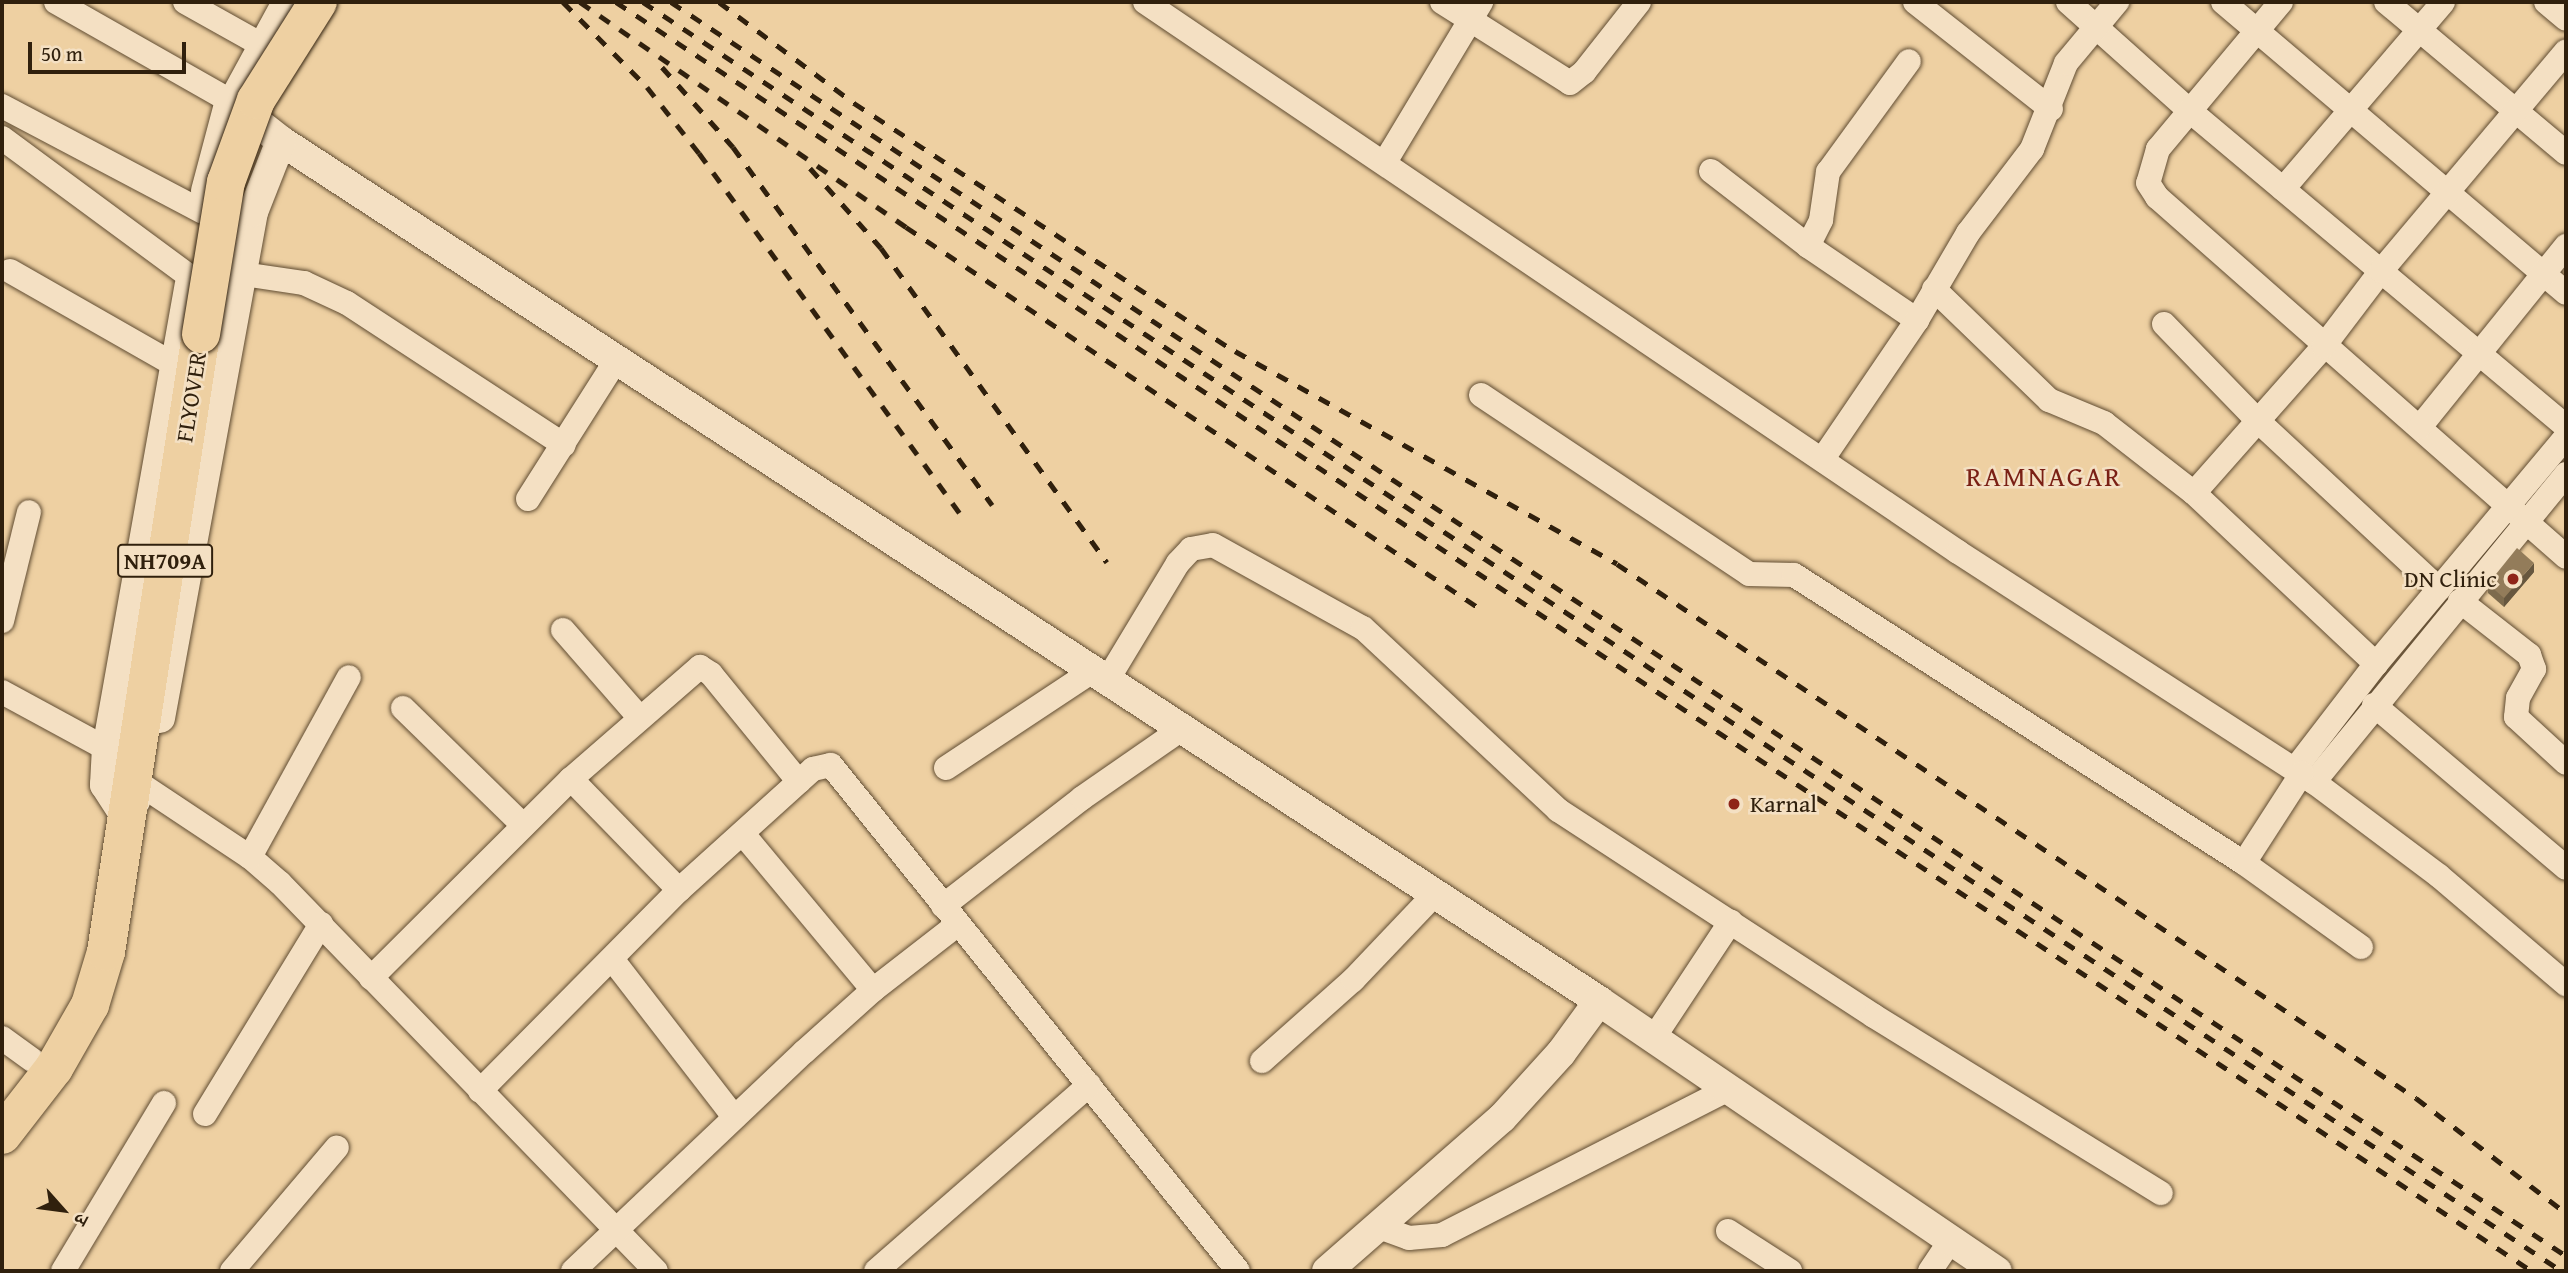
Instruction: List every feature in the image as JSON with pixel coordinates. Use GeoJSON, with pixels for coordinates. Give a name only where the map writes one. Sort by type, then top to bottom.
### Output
{"type":"FeatureCollection","features":[{"type":"Feature","properties":{"kind":"highway","name":"FLYOVER"},"geometry":{"type":"LineString","coordinates":[[133,797],[226,181],[256,100],[318,2]]}},
{"type":"Feature","properties":{"kind":"highway","name":"NH709A"},"geometry":{"type":"LineString","coordinates":[[2,1135],[54,1068],[90,1005],[106,952],[114,881],[133,797]]}},
{"type":"Feature","properties":{"kind":"highway","name":"NH709A"},"geometry":{"type":"LineString","coordinates":[[2,1097],[17,1049],[71,996],[114,881]]}},
{"type":"Feature","properties":{"kind":"street"},"geometry":{"type":"LineString","coordinates":[[185,2],[260,44]]}},
{"type":"Feature","properties":{"kind":"street"},"geometry":{"type":"LineString","coordinates":[[284,2],[230,102],[203,212],[107,749],[105,785],[250,857],[321,924],[656,1271]]}},
{"type":"Feature","properties":{"kind":"street"},"geometry":{"type":"LineString","coordinates":[[1145,2],[1824,457],[1958,552],[2304,775],[2439,876],[2566,984]]}},
{"type":"Feature","properties":{"kind":"street"},"geometry":{"type":"LineString","coordinates":[[1442,2],[1476,11],[1570,83],[1639,2]]}},
{"type":"Feature","properties":{"kind":"street"},"geometry":{"type":"LineString","coordinates":[[1915,2],[1946,11],[2051,109]]}},
{"type":"Feature","properties":{"kind":"street"},"geometry":{"type":"LineString","coordinates":[[2068,2],[2190,111],[2566,426]]}},
{"type":"Feature","properties":{"kind":"street"},"geometry":{"type":"LineString","coordinates":[[1824,457],[1917,320],[1968,233],[2018,170],[2051,109],[2066,63],[2117,2]]}},
{"type":"Feature","properties":{"kind":"street"},"geometry":{"type":"LineString","coordinates":[[2223,2],[2255,33],[2566,293]]}},
{"type":"Feature","properties":{"kind":"street"},"geometry":{"type":"LineString","coordinates":[[2281,2],[2158,149],[2148,183],[2157,197],[2566,557]]}},
{"type":"Feature","properties":{"kind":"street"},"geometry":{"type":"LineString","coordinates":[[2386,2],[2566,153]]}},
{"type":"Feature","properties":{"kind":"street"},"geometry":{"type":"LineString","coordinates":[[2283,189],[2443,2]]}},
{"type":"Feature","properties":{"kind":"street"},"geometry":{"type":"LineString","coordinates":[[2546,2],[2566,19]]}},
{"type":"Feature","properties":{"kind":"street"},"geometry":{"type":"LineString","coordinates":[[65,4],[230,102],[281,141],[1599,1001],[1997,1271]]}},
{"type":"Feature","properties":{"kind":"street"},"geometry":{"type":"LineString","coordinates":[[1385,162],[1476,11]]}},
{"type":"Feature","properties":{"kind":"street"},"geometry":{"type":"LineString","coordinates":[[2194,494],[2324,346],[2381,271],[2566,51]]}},
{"type":"Feature","properties":{"kind":"street"},"geometry":{"type":"LineString","coordinates":[[1808,246],[1821,220],[1828,172],[1909,61]]}},
{"type":"Feature","properties":{"kind":"street"},"geometry":{"type":"LineString","coordinates":[[2,106],[203,212]]}},
{"type":"Feature","properties":{"kind":"street"},"geometry":{"type":"LineString","coordinates":[[2,138],[192,278]]}},
{"type":"Feature","properties":{"kind":"street"},"geometry":{"type":"LineString","coordinates":[[133,797],[243,274],[253,212],[281,141]]}},
{"type":"Feature","properties":{"kind":"street"},"geometry":{"type":"LineString","coordinates":[[1711,171],[1808,246],[1917,320]]}},
{"type":"Feature","properties":{"kind":"street"},"geometry":{"type":"LineString","coordinates":[[2420,426],[2566,246]]}},
{"type":"Feature","properties":{"kind":"street"},"geometry":{"type":"LineString","coordinates":[[10,271],[176,365]]}},
{"type":"Feature","properties":{"kind":"street"},"geometry":{"type":"LineString","coordinates":[[243,274],[304,283],[347,303],[564,445]]}},
{"type":"Feature","properties":{"kind":"street"},"geometry":{"type":"LineString","coordinates":[[1934,289],[2049,400],[2120,433],[2194,494],[2376,664]]}},
{"type":"Feature","properties":{"kind":"street"},"geometry":{"type":"LineString","coordinates":[[2164,324],[2258,421],[2449,595],[2529,655],[2534,669],[2518,698],[2516,717],[2566,763]]}},
{"type":"Feature","properties":{"kind":"street"},"geometry":{"type":"LineString","coordinates":[[528,499],[617,359]]}},
{"type":"Feature","properties":{"kind":"street"},"geometry":{"type":"LineString","coordinates":[[1481,395],[1749,574],[1794,575],[2244,863],[2361,947]]}},
{"type":"Feature","properties":{"kind":"street"},"geometry":{"type":"LineString","coordinates":[[2304,775],[2374,705],[2508,505],[2566,437]]}},
{"type":"Feature","properties":{"kind":"street"},"geometry":{"type":"LineString","coordinates":[[2244,863],[2376,664],[2526,523],[2566,474]]}},
{"type":"Feature","properties":{"kind":"street"},"geometry":{"type":"LineString","coordinates":[[2,621],[29,512]]}},
{"type":"Feature","properties":{"kind":"street"},"geometry":{"type":"LineString","coordinates":[[946,768],[1101,675],[1178,564],[1191,549],[1213,545],[1363,628],[1527,786],[1874,1016],[2161,1194]]}},
{"type":"Feature","properties":{"kind":"street"},"geometry":{"type":"LineString","coordinates":[[563,630],[639,716]]}},
{"type":"Feature","properties":{"kind":"street"},"geometry":{"type":"LineString","coordinates":[[371,978],[571,779],[639,716],[700,667],[711,674],[799,782]]}},
{"type":"Feature","properties":{"kind":"street"},"geometry":{"type":"LineString","coordinates":[[250,857],[349,677]]}},
{"type":"Feature","properties":{"kind":"street"},"geometry":{"type":"LineString","coordinates":[[2,692],[107,749]]}},
{"type":"Feature","properties":{"kind":"street"},"geometry":{"type":"LineString","coordinates":[[2374,705],[2566,868]]}},
{"type":"Feature","properties":{"kind":"street"},"geometry":{"type":"LineString","coordinates":[[403,708],[523,825]]}},
{"type":"Feature","properties":{"kind":"street"},"geometry":{"type":"LineString","coordinates":[[573,1271],[734,1116],[873,990],[950,915],[1082,798],[1183,728]]}},
{"type":"Feature","properties":{"kind":"street"},"geometry":{"type":"LineString","coordinates":[[480,1091],[679,890],[799,782],[822,765],[840,771],[950,915],[1238,1271]]}},
{"type":"Feature","properties":{"kind":"street"},"geometry":{"type":"LineString","coordinates":[[571,779],[679,890]]}},
{"type":"Feature","properties":{"kind":"street"},"geometry":{"type":"LineString","coordinates":[[743,834],[873,990]]}},
{"type":"Feature","properties":{"kind":"street"},"geometry":{"type":"LineString","coordinates":[[1262,1061],[1353,980],[1435,894]]}},
{"type":"Feature","properties":{"kind":"street"},"geometry":{"type":"LineString","coordinates":[[1653,1039],[1731,921]]}},
{"type":"Feature","properties":{"kind":"street"},"geometry":{"type":"LineString","coordinates":[[205,1114],[321,924]]}},
{"type":"Feature","properties":{"kind":"street"},"geometry":{"type":"LineString","coordinates":[[612,959],[734,1116]]}},
{"type":"Feature","properties":{"kind":"street"},"geometry":{"type":"LineString","coordinates":[[1327,1271],[1528,1091],[1599,1001]]}},
{"type":"Feature","properties":{"kind":"street"},"geometry":{"type":"LineString","coordinates":[[876,1271],[1089,1085]]}},
{"type":"Feature","properties":{"kind":"street"},"geometry":{"type":"LineString","coordinates":[[1379,1227],[1409,1238],[1442,1235],[1727,1090]]}},
{"type":"Feature","properties":{"kind":"street"},"geometry":{"type":"LineString","coordinates":[[63,1271],[164,1103]]}},
{"type":"Feature","properties":{"kind":"street"},"geometry":{"type":"LineString","coordinates":[[232,1271],[337,1147]]}},
{"type":"Feature","properties":{"kind":"street"},"geometry":{"type":"LineString","coordinates":[[1728,1231],[1790,1271]]}},
{"type":"Feature","properties":{"kind":"street"},"geometry":{"type":"LineString","coordinates":[[1930,1271],[1951,1240]]}},
{"type":"Feature","properties":{"kind":"building"},"geometry":{"type":"Polygon","coordinates":[[[2517,548],[2534,563],[2504,598],[2488,584],[2517,548]]]}},
{"type":"Feature","properties":{"kind":"railway"},"geometry":{"type":"LineString","coordinates":[[563,2],[647,87],[699,153],[963,518]]}},
{"type":"Feature","properties":{"kind":"railway"},"geometry":{"type":"LineString","coordinates":[[580,2],[906,227],[1476,606]]}},
{"type":"Feature","properties":{"kind":"railway"},"geometry":{"type":"LineString","coordinates":[[616,2],[2532,1271]]}},
{"type":"Feature","properties":{"kind":"railway"},"geometry":{"type":"LineString","coordinates":[[643,2],[2562,1271]]}},
{"type":"Feature","properties":{"kind":"railway"},"geometry":{"type":"LineString","coordinates":[[671,2],[2566,1256]]}},
{"type":"Feature","properties":{"kind":"railway"},"geometry":{"type":"LineString","coordinates":[[719,2],[854,103],[1235,351],[1617,564],[2416,1098],[2566,1213]]}},
{"type":"Feature","properties":{"kind":"railway"},"geometry":{"type":"LineString","coordinates":[[662,67],[733,147],[992,505]]}},
{"type":"Feature","properties":{"kind":"railway"},"geometry":{"type":"LineString","coordinates":[[810,168],[881,248],[1107,562]]}},
{"type":"Feature","properties":{"kind":"place","name":"DN Clinic"},"geometry":{"type":"Point","coordinates":[2513,579]}},
{"type":"Feature","properties":{"kind":"place","name":"Karnal"},"geometry":{"type":"Point","coordinates":[1734,804]}},
{"type":"Feature","properties":{"kind":"district","name":"RAMNAGAR"},"geometry":{"type":"Point","coordinates":[2044,476]}}]}
